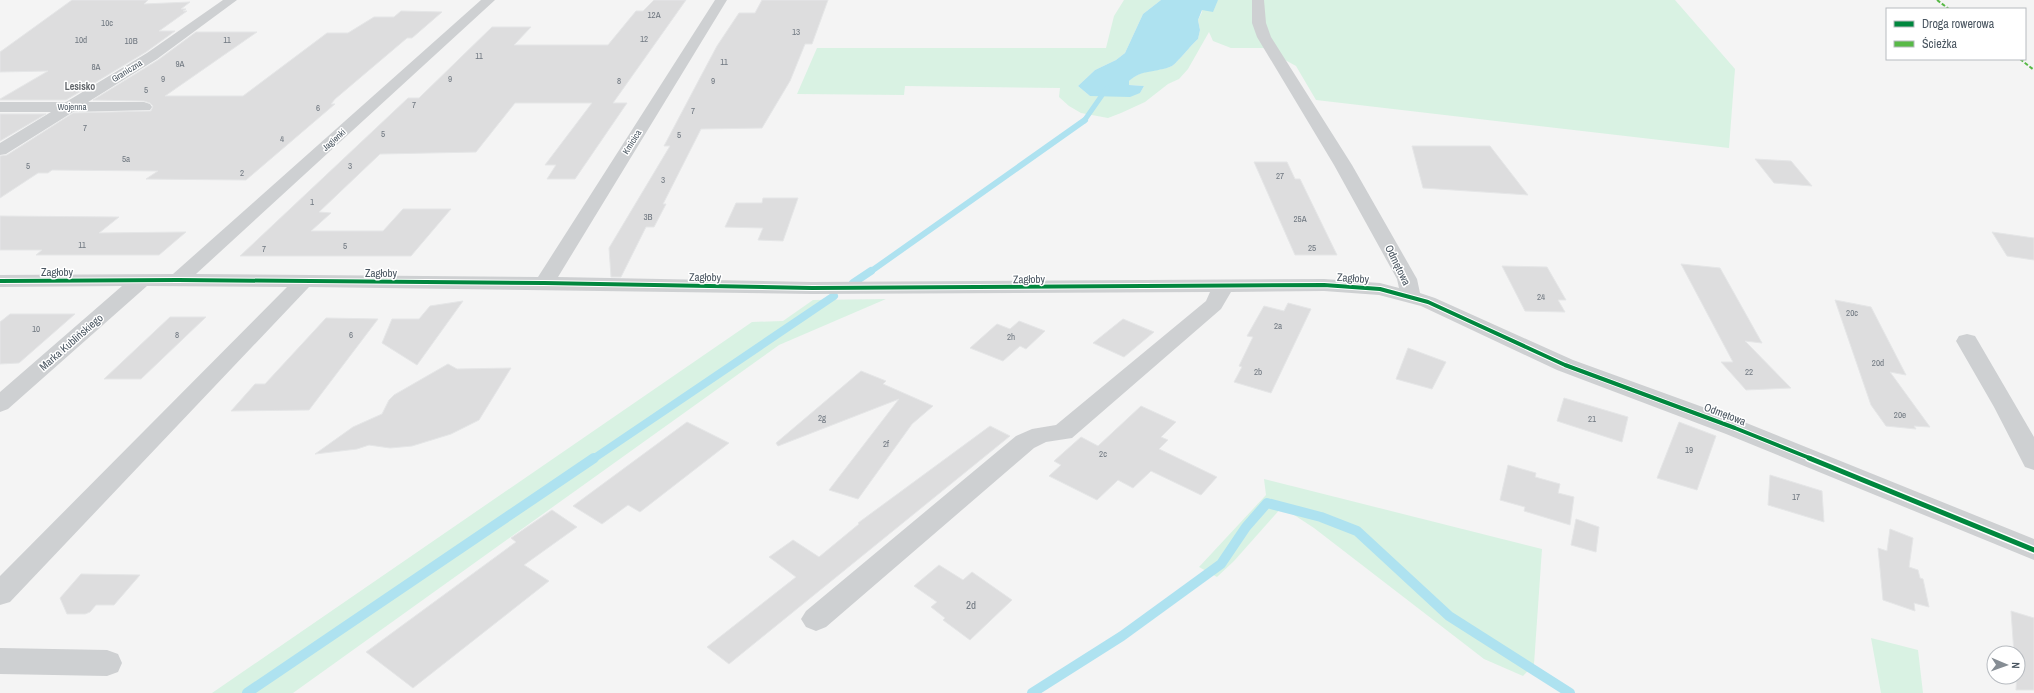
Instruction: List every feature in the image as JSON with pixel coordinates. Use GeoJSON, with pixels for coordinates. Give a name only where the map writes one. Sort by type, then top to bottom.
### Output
{"type":"FeatureCollection","features":[{"type":"Feature","properties":{"kind":"street","name":"Graniczna"},"geometry":{"type":"LineString","coordinates":[[0,150],[152,56],[231,0]]}},
{"type":"Feature","properties":{"kind":"street","name":"Jagienki"},"geometry":{"type":"LineString","coordinates":[[178,280],[489,0]]}},
{"type":"Feature","properties":{"kind":"street","name":"Kmicica"},"geometry":{"type":"LineString","coordinates":[[544,283],[721,0]]}},
{"type":"Feature","properties":{"kind":"street","name":"Odmętowa"},"geometry":{"type":"LineString","coordinates":[[1258,0],[1259,23],[1264,37],[1343,165],[1404,272],[1409,285],[1409,296],[1451,312],[1565,365],[1736,428],[2034,550]]}},
{"type":"Feature","properties":{"kind":"street","name":"Wojenna"},"geometry":{"type":"LineString","coordinates":[[0,107],[144,107]]}},
{"type":"Feature","properties":{"kind":"street","name":"Marka Kublińskiego"},"geometry":{"type":"LineString","coordinates":[[0,404],[142,280]]}},
{"type":"Feature","properties":{"kind":"street","name":"Zagłoby"},"geometry":{"type":"LineString","coordinates":[[1,282],[178,280],[544,283],[812,288],[1350,286],[1409,296]]}},
{"type":"Feature","properties":{"kind":"street"},"geometry":{"type":"LineString","coordinates":[[0,594],[304,281]]}},
{"type":"Feature","properties":{"kind":"street"},"geometry":{"type":"LineString","coordinates":[[816,619],[1025,442],[1041,435],[1063,432],[1214,305],[1221,294],[1220,286]]}},
{"type":"Feature","properties":{"kind":"street"},"geometry":{"type":"LineString","coordinates":[[1967,342],[2006,407],[2034,461]]}},
{"type":"Feature","properties":{"kind":"street"},"geometry":{"type":"LineString","coordinates":[[0,661],[107,663]]}},
{"type":"Feature","properties":{"kind":"green space"},"geometry":{"type":"Polygon","coordinates":[[[1124,0],[1161,0],[1143,14],[1125,53],[1116,60],[1095,70],[1078,86],[1090,96],[1140,93],[1144,86],[1129,85],[1129,81],[1144,72],[1172,66],[1198,39],[1200,30],[1198,20],[1202,9],[1218,0],[1675,0],[1735,69],[1729,148],[1316,100],[1296,66],[1263,48],[1231,48],[1213,41],[1209,32],[1188,69],[1179,79],[1168,84],[1145,102],[1108,118],[1081,113],[1069,106],[1059,97],[1060,88],[905,86],[904,95],[797,94],[817,48],[1106,48],[1114,16],[1124,0]]]}},
{"type":"Feature","properties":{"kind":"green space"},"geometry":{"type":"Polygon","coordinates":[[[886,299],[779,345],[293,693],[212,693],[752,322],[783,321],[813,300],[886,299]]]}},
{"type":"Feature","properties":{"kind":"green space"},"geometry":{"type":"Polygon","coordinates":[[[1264,479],[1542,549],[1534,664],[1523,676],[1484,659],[1314,528],[1282,507],[1234,561],[1217,577],[1199,567],[1266,495],[1264,479]]]}},
{"type":"Feature","properties":{"kind":"green space"},"geometry":{"type":"Polygon","coordinates":[[[1871,638],[1918,650],[1923,693],[1881,693],[1871,638]]]}},
{"type":"Feature","properties":{"kind":"water"},"geometry":{"type":"Polygon","coordinates":[[[1161,0],[1218,0],[1213,12],[1202,10],[1198,20],[1200,30],[1198,39],[1172,66],[1144,73],[1129,81],[1129,85],[1144,86],[1140,93],[1130,97],[1090,96],[1078,86],[1095,70],[1116,60],[1125,53],[1143,14],[1161,0]]]}},
{"type":"Feature","properties":{"kind":"building"},"geometry":{"type":"Polygon","coordinates":[[[72,0],[148,0],[144,4],[190,2],[181,9],[186,9],[183,11],[187,11],[159,31],[175,31],[146,52],[66,100],[0,100],[48,71],[0,72],[0,52],[72,0]]]}},
{"type":"Feature","properties":{"kind":"building"},"geometry":{"type":"Polygon","coordinates":[[[654,0],[686,0],[613,103],[627,103],[575,179],[547,179],[556,165],[545,165],[592,103],[515,103],[476,152],[380,154],[319,212],[331,213],[311,231],[383,231],[403,209],[451,209],[411,256],[240,256],[408,98],[419,98],[492,27],[531,27],[514,45],[608,45],[636,11],[643,11],[654,0]]]}},
{"type":"Feature","properties":{"kind":"building"},"geometry":{"type":"Polygon","coordinates":[[[762,0],[828,0],[812,44],[805,44],[790,81],[762,128],[701,129],[663,204],[666,204],[654,227],[646,227],[621,277],[611,277],[609,248],[670,146],[664,146],[717,46],[739,13],[755,13],[762,0]]]}},
{"type":"Feature","properties":{"kind":"building"},"geometry":{"type":"Polygon","coordinates":[[[401,11],[442,12],[412,38],[407,38],[335,99],[331,104],[335,104],[246,180],[146,179],[158,171],[52,170],[48,173],[38,173],[0,198],[0,156],[7,155],[73,113],[151,111],[153,106],[144,101],[93,100],[158,60],[196,32],[257,32],[165,96],[243,96],[327,33],[348,33],[374,17],[394,17],[401,11]]]}},
{"type":"Feature","properties":{"kind":"building"},"geometry":{"type":"Polygon","coordinates":[[[0,114],[46,114],[0,141],[0,114]]]}},
{"type":"Feature","properties":{"kind":"building"},"geometry":{"type":"Polygon","coordinates":[[[1412,146],[1490,146],[1528,195],[1423,188],[1412,146]]]}},
{"type":"Feature","properties":{"kind":"building"},"geometry":{"type":"Polygon","coordinates":[[[1755,159],[1791,161],[1812,186],[1774,183],[1755,159]]]}},
{"type":"Feature","properties":{"kind":"building"},"geometry":{"type":"Polygon","coordinates":[[[1254,162],[1287,162],[1295,179],[1300,179],[1337,255],[1295,255],[1254,162]]]}},
{"type":"Feature","properties":{"kind":"building"},"geometry":{"type":"Polygon","coordinates":[[[763,198],[798,198],[783,241],[758,240],[763,228],[725,227],[736,203],[762,203],[763,198]]]}},
{"type":"Feature","properties":{"kind":"building"},"geometry":{"type":"Polygon","coordinates":[[[0,216],[119,217],[99,233],[186,232],[159,255],[36,255],[42,250],[0,250],[0,216]]]}},
{"type":"Feature","properties":{"kind":"building"},"geometry":{"type":"Polygon","coordinates":[[[1992,232],[2034,238],[2034,260],[2007,256],[1992,232]]]}},
{"type":"Feature","properties":{"kind":"building"},"geometry":{"type":"Polygon","coordinates":[[[1681,264],[1720,268],[1762,343],[1745,341],[1791,388],[1746,390],[1721,362],[1733,362],[1681,264]]]}},
{"type":"Feature","properties":{"kind":"building"},"geometry":{"type":"Polygon","coordinates":[[[1502,266],[1547,267],[1566,300],[1558,300],[1565,312],[1525,311],[1502,266]]]}},
{"type":"Feature","properties":{"kind":"building"},"geometry":{"type":"Polygon","coordinates":[[[1835,300],[1871,307],[1906,375],[1890,372],[1930,427],[1914,426],[1916,429],[1886,426],[1871,405],[1835,300]]]}},
{"type":"Feature","properties":{"kind":"building"},"geometry":{"type":"Polygon","coordinates":[[[463,301],[417,365],[382,343],[392,319],[419,319],[430,306],[463,301]]]}},
{"type":"Feature","properties":{"kind":"building"},"geometry":{"type":"Polygon","coordinates":[[[1288,303],[1311,309],[1271,393],[1234,382],[1242,367],[1239,366],[1253,337],[1247,336],[1264,306],[1284,311],[1288,303]]]}},
{"type":"Feature","properties":{"kind":"building"},"geometry":{"type":"Polygon","coordinates":[[[10,314],[75,314],[19,363],[0,364],[0,322],[10,314]]]}},
{"type":"Feature","properties":{"kind":"building"},"geometry":{"type":"Polygon","coordinates":[[[170,317],[206,317],[141,379],[104,379],[170,317]]]}},
{"type":"Feature","properties":{"kind":"building"},"geometry":{"type":"Polygon","coordinates":[[[326,318],[378,319],[309,410],[231,411],[255,384],[265,384],[326,318]]]}},
{"type":"Feature","properties":{"kind":"building"},"geometry":{"type":"Polygon","coordinates":[[[1123,319],[1154,332],[1124,357],[1093,343],[1123,319]]]}},
{"type":"Feature","properties":{"kind":"building"},"geometry":{"type":"Polygon","coordinates":[[[1019,321],[1045,331],[1026,349],[1020,346],[1003,361],[970,348],[997,324],[1010,329],[1019,321]]]}},
{"type":"Feature","properties":{"kind":"building"},"geometry":{"type":"Polygon","coordinates":[[[1408,348],[1446,362],[1432,389],[1396,379],[1408,348]]]}},
{"type":"Feature","properties":{"kind":"building"},"geometry":{"type":"Polygon","coordinates":[[[448,364],[457,369],[511,368],[479,420],[451,434],[412,446],[390,448],[369,445],[357,449],[315,454],[353,427],[382,414],[389,400],[394,395],[448,364]]]}},
{"type":"Feature","properties":{"kind":"building"},"geometry":{"type":"Polygon","coordinates":[[[861,371],[886,381],[883,384],[933,406],[912,424],[858,499],[829,490],[899,399],[778,446],[776,443],[861,371]]]}},
{"type":"Feature","properties":{"kind":"building"},"geometry":{"type":"Polygon","coordinates":[[[1564,398],[1628,417],[1622,442],[1557,421],[1564,398]]]}},
{"type":"Feature","properties":{"kind":"building"},"geometry":{"type":"Polygon","coordinates":[[[1141,406],[1176,422],[1161,437],[1168,440],[1159,449],[1217,477],[1201,495],[1151,471],[1133,488],[1118,480],[1097,500],[1049,476],[1061,465],[1054,461],[1081,437],[1098,446],[1141,406]]]}},
{"type":"Feature","properties":{"kind":"building"},"geometry":{"type":"Polygon","coordinates":[[[687,422],[729,443],[640,512],[628,505],[602,524],[573,506],[687,422]]]}},
{"type":"Feature","properties":{"kind":"building"},"geometry":{"type":"Polygon","coordinates":[[[1679,422],[1716,436],[1697,490],[1657,478],[1679,422]]]}},
{"type":"Feature","properties":{"kind":"building"},"geometry":{"type":"Polygon","coordinates":[[[990,426],[1010,436],[729,664],[707,647],[796,577],[769,557],[793,540],[819,557],[859,524],[858,523],[990,426]]]}},
{"type":"Feature","properties":{"kind":"building"},"geometry":{"type":"Polygon","coordinates":[[[1508,465],[1536,473],[1535,477],[1560,484],[1558,493],[1574,497],[1570,525],[1524,511],[1525,507],[1500,500],[1508,465]]]}},
{"type":"Feature","properties":{"kind":"building"},"geometry":{"type":"Polygon","coordinates":[[[1770,475],[1822,491],[1824,522],[1768,505],[1770,475]]]}},
{"type":"Feature","properties":{"kind":"building"},"geometry":{"type":"Polygon","coordinates":[[[552,510],[577,527],[524,565],[549,581],[413,688],[366,652],[516,542],[511,538],[552,510]]]}},
{"type":"Feature","properties":{"kind":"building"},"geometry":{"type":"Polygon","coordinates":[[[1576,519],[1599,527],[1596,552],[1571,545],[1576,519]]]}},
{"type":"Feature","properties":{"kind":"building"},"geometry":{"type":"Polygon","coordinates":[[[1890,529],[1913,538],[1909,567],[1918,570],[1920,578],[1923,579],[1929,607],[1914,603],[1915,611],[1883,600],[1878,548],[1887,551],[1890,529]]]}},
{"type":"Feature","properties":{"kind":"building"},"geometry":{"type":"Polygon","coordinates":[[[939,565],[963,580],[972,572],[1012,600],[970,640],[943,620],[945,618],[931,607],[937,602],[914,586],[939,565]]]}},
{"type":"Feature","properties":{"kind":"building"},"geometry":{"type":"Polygon","coordinates":[[[81,574],[140,575],[114,605],[96,605],[90,612],[85,614],[67,614],[60,598],[81,574]]]}},
{"type":"Feature","properties":{"kind":"building"},"geometry":{"type":"Polygon","coordinates":[[[2011,611],[2034,618],[2034,690],[2016,690],[2016,685],[2026,685],[2026,645],[2013,645],[2011,611]]]}},
{"type":"Feature","properties":{"kind":"waterway"},"geometry":{"type":"LineString","coordinates":[[1084,120],[1107,88]]}},
{"type":"Feature","properties":{"kind":"waterway"},"geometry":{"type":"LineString","coordinates":[[870,272],[1084,120]]}},
{"type":"Feature","properties":{"kind":"waterway"},"geometry":{"type":"LineString","coordinates":[[853,283],[871,271]]}},
{"type":"Feature","properties":{"kind":"waterway"},"geometry":{"type":"LineString","coordinates":[[593,459],[834,296]]}},
{"type":"Feature","properties":{"kind":"waterway"},"geometry":{"type":"LineString","coordinates":[[247,693],[594,458]]}},
{"type":"Feature","properties":{"kind":"waterway"},"geometry":{"type":"LineString","coordinates":[[1032,693],[1122,636],[1221,564],[1246,527],[1267,503],[1321,517],[1357,531],[1449,616],[1570,693]]}},
{"type":"Feature","properties":{"kind":"marked path"},"geometry":{"type":"LineString","coordinates":[[1937,0],[1948,8]]}},
{"type":"Feature","properties":{"kind":"marked path"},"geometry":{"type":"LineString","coordinates":[[2021,60],[2034,70]]}},
{"type":"Feature","properties":{"kind":"cycle path"},"geometry":{"type":"LineString","coordinates":[[0,281],[178,280],[544,283],[812,288],[1324,285],[1380,289],[1428,302],[1565,365],[1735,428],[2034,550]]}},
{"type":"Feature","properties":{"kind":"district","name":"Lesisko"},"geometry":{"type":"Point","coordinates":[80,86]}}]}
